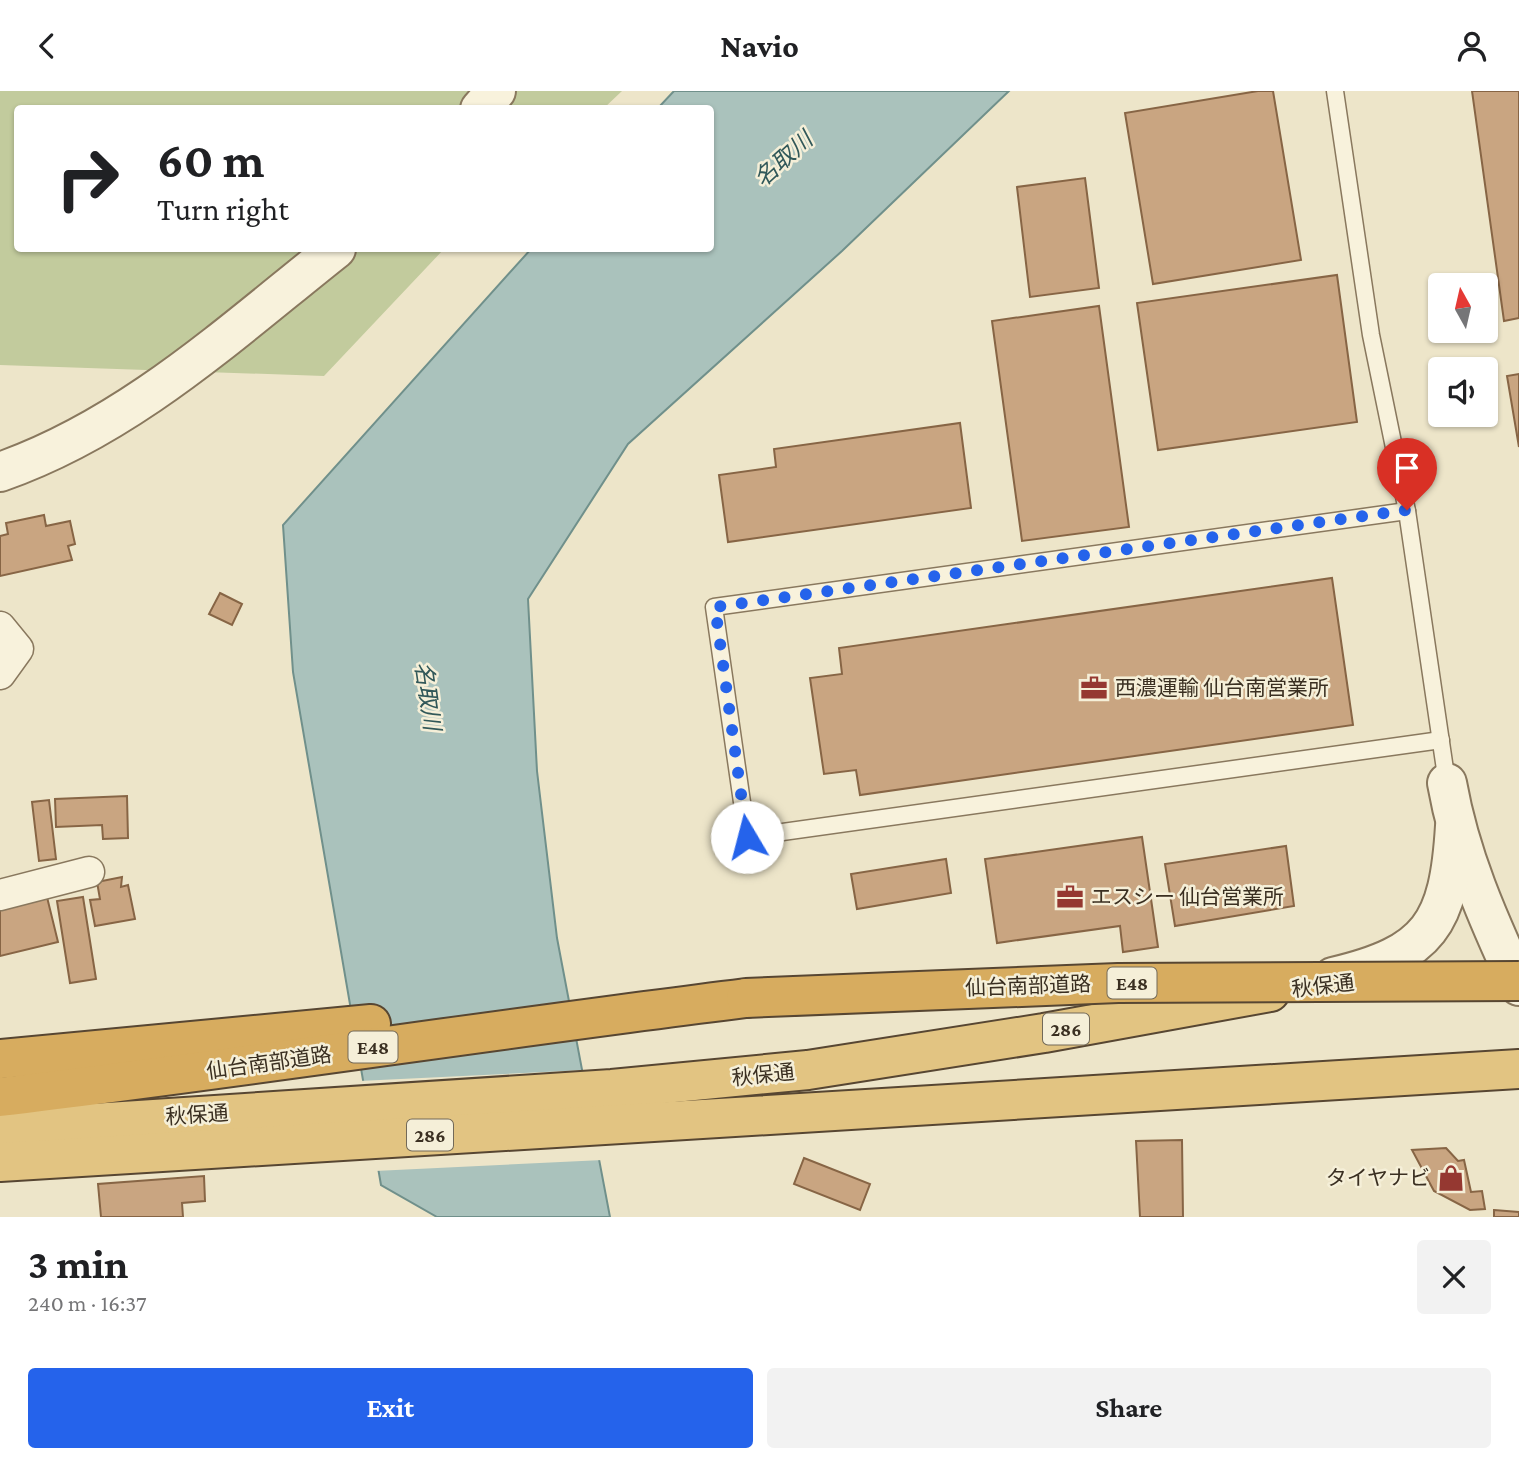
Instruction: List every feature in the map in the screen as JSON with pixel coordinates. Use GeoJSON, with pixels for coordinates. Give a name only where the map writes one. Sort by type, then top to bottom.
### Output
{"type":"FeatureCollection","features":[{"type":"Feature","properties":{"kind":"highway","name":"秋保通"},"geometry":{"type":"LineString","coordinates":[[615,1106],[808,1070],[901,1057],[1273,992],[1516,973]]}},
{"type":"Feature","properties":{"kind":"highway","name":"仙台南部道路"},"geometry":{"type":"LineString","coordinates":[[0,1059],[396,1022],[746,998],[1118,983],[1516,973]]}},
{"type":"Feature","properties":{"kind":"highway","name":"仙台南部道路"},"geometry":{"type":"LineString","coordinates":[[0,1097],[220,1071],[401,1043],[746,998]]}},
{"type":"Feature","properties":{"kind":"highway","name":"秋保通"},"geometry":{"type":"LineString","coordinates":[[0,1129],[242,1129],[615,1106],[1519,1069]]}},
{"type":"Feature","properties":{"kind":"highway","name":"秋保通"},"geometry":{"type":"LineString","coordinates":[[0,1162],[242,1129]]}},
{"type":"Feature","properties":{"kind":"street"},"geometry":{"type":"LineString","coordinates":[[484,105],[496,91]]}},
{"type":"Feature","properties":{"kind":"street"},"geometry":{"type":"LineString","coordinates":[[0,472],[101,425],[171,380],[332,252]]}},
{"type":"Feature","properties":{"kind":"street"},"geometry":{"type":"LineString","coordinates":[[0,627],[18,649],[0,674]]}},
{"type":"Feature","properties":{"kind":"street"},"geometry":{"type":"LineString","coordinates":[[1447,783],[1455,826],[1469,874],[1516,973]]}},
{"type":"Feature","properties":{"kind":"street"},"geometry":{"type":"LineString","coordinates":[[1273,992],[1361,970],[1393,958],[1417,943],[1434,923],[1444,902],[1452,870],[1455,826]]}},
{"type":"Feature","properties":{"kind":"street"},"geometry":{"type":"LineString","coordinates":[[0,895],[89,872]]}},
{"type":"Feature","properties":{"kind":"lane"},"geometry":{"type":"LineString","coordinates":[[1335,91],[1371,335],[1407,510],[1447,783]]}},
{"type":"Feature","properties":{"kind":"lane"},"geometry":{"type":"LineString","coordinates":[[1407,510],[715,607],[747,837],[1441,740]]}},
{"type":"Feature","properties":{"kind":"green space"},"geometry":{"type":"Polygon","coordinates":[[[0,91],[622,91],[607,105],[14,105],[14,252],[441,252],[324,376],[0,365],[0,91]]]}},
{"type":"Feature","properties":{"kind":"water","name":"名取川"},"geometry":{"type":"Polygon","coordinates":[[[674,91],[1009,91],[842,251],[628,444],[528,599],[537,771],[557,938],[610,1217],[437,1217],[381,1185],[293,672],[283,525],[528,252],[714,252],[714,105],[661,105],[674,91]]]}},
{"type":"Feature","properties":{"kind":"pier"},"geometry":{"type":"Polygon","coordinates":[[[585,1070],[603,1160],[375,1171],[359,1081],[585,1070]]]}},
{"type":"Feature","properties":{"kind":"building"},"geometry":{"type":"Polygon","coordinates":[[[1258,91],[1273,91],[1301,260],[1153,284],[1125,113],[1258,91]]]}},
{"type":"Feature","properties":{"kind":"building"},"geometry":{"type":"Polygon","coordinates":[[[1472,91],[1519,91],[1519,318],[1504,321],[1472,91]]]}},
{"type":"Feature","properties":{"kind":"building"},"geometry":{"type":"Polygon","coordinates":[[[1085,178],[1099,288],[1030,297],[1017,187],[1085,178]]]}},
{"type":"Feature","properties":{"kind":"building"},"geometry":{"type":"Polygon","coordinates":[[[1337,275],[1357,422],[1158,450],[1137,303],[1337,275]]]}},
{"type":"Feature","properties":{"kind":"building"},"geometry":{"type":"Polygon","coordinates":[[[1099,306],[1129,527],[1022,541],[992,321],[1099,306]]]}},
{"type":"Feature","properties":{"kind":"building"},"geometry":{"type":"Polygon","coordinates":[[[1519,374],[1519,447],[1507,376],[1519,374]]]}},
{"type":"Feature","properties":{"kind":"building"},"geometry":{"type":"Polygon","coordinates":[[[960,423],[971,508],[728,542],[719,475],[776,467],[774,449],[960,423]]]}},
{"type":"Feature","properties":{"kind":"building"},"geometry":{"type":"Polygon","coordinates":[[[44,515],[46,526],[70,521],[75,544],[68,546],[72,560],[0,576],[0,536],[8,534],[6,523],[44,515]]]}},
{"type":"Feature","properties":{"kind":"building"},"geometry":{"type":"Polygon","coordinates":[[[1332,578],[1353,725],[860,795],[856,770],[824,774],[810,678],[842,674],[839,648],[1332,578]]]}},
{"type":"Feature","properties":{"kind":"building"},"geometry":{"type":"Polygon","coordinates":[[[220,593],[242,604],[232,625],[209,614],[220,593]]]}},
{"type":"Feature","properties":{"kind":"building"},"geometry":{"type":"Polygon","coordinates":[[[127,796],[128,838],[103,839],[102,825],[56,827],[55,799],[127,796]]]}},
{"type":"Feature","properties":{"kind":"building"},"geometry":{"type":"Polygon","coordinates":[[[49,800],[56,859],[39,861],[32,802],[49,800]]]}},
{"type":"Feature","properties":{"kind":"building"},"geometry":{"type":"Polygon","coordinates":[[[1142,837],[1158,947],[1123,952],[1120,926],[997,943],[985,859],[1142,837]]]}},
{"type":"Feature","properties":{"kind":"building"},"geometry":{"type":"Polygon","coordinates":[[[1286,846],[1294,906],[1175,926],[1165,864],[1286,846]]]}},
{"type":"Feature","properties":{"kind":"building"},"geometry":{"type":"Polygon","coordinates":[[[946,859],[951,893],[857,909],[851,874],[946,859]]]}},
{"type":"Feature","properties":{"kind":"building"},"geometry":{"type":"Polygon","coordinates":[[[122,877],[121,887],[128,885],[135,919],[95,926],[90,900],[100,899],[97,882],[122,877]]]}},
{"type":"Feature","properties":{"kind":"building"},"geometry":{"type":"Polygon","coordinates":[[[46,893],[58,942],[0,956],[0,905],[46,893]]]}},
{"type":"Feature","properties":{"kind":"building"},"geometry":{"type":"Polygon","coordinates":[[[83,897],[96,979],[70,983],[57,901],[83,897]]]}},
{"type":"Feature","properties":{"kind":"building"},"geometry":{"type":"Polygon","coordinates":[[[1182,1140],[1183,1217],[1140,1217],[1136,1141],[1182,1140]]]}},
{"type":"Feature","properties":{"kind":"building"},"geometry":{"type":"Polygon","coordinates":[[[1446,1148],[1458,1161],[1464,1160],[1471,1192],[1482,1191],[1485,1209],[1470,1210],[1434,1191],[1412,1150],[1446,1148]]]}},
{"type":"Feature","properties":{"kind":"building"},"geometry":{"type":"Polygon","coordinates":[[[804,1158],[870,1184],[860,1210],[794,1184],[804,1158]]]}},
{"type":"Feature","properties":{"kind":"building"},"geometry":{"type":"Polygon","coordinates":[[[204,1176],[205,1201],[182,1203],[183,1217],[101,1217],[98,1184],[204,1176]]]}},
{"type":"Feature","properties":{"kind":"building"},"geometry":{"type":"Polygon","coordinates":[[[1494,1210],[1519,1212],[1519,1217],[1494,1217],[1494,1210]]]}},
{"type":"Feature","properties":{"kind":"place","name":"西濃運輸 仙台南営業所"},"geometry":{"type":"Point","coordinates":[1094,688]}},
{"type":"Feature","properties":{"kind":"place","name":"エスシー 仙台営業所"},"geometry":{"type":"Point","coordinates":[1070,897]}},
{"type":"Feature","properties":{"kind":"place","name":"タイヤナビ"},"geometry":{"type":"Point","coordinates":[1451,1178]}},
{"type":"Feature","properties":{"kind":"route"},"geometry":{"type":"LineString","coordinates":[[747,837],[715,607],[1407,510]]}}]}
